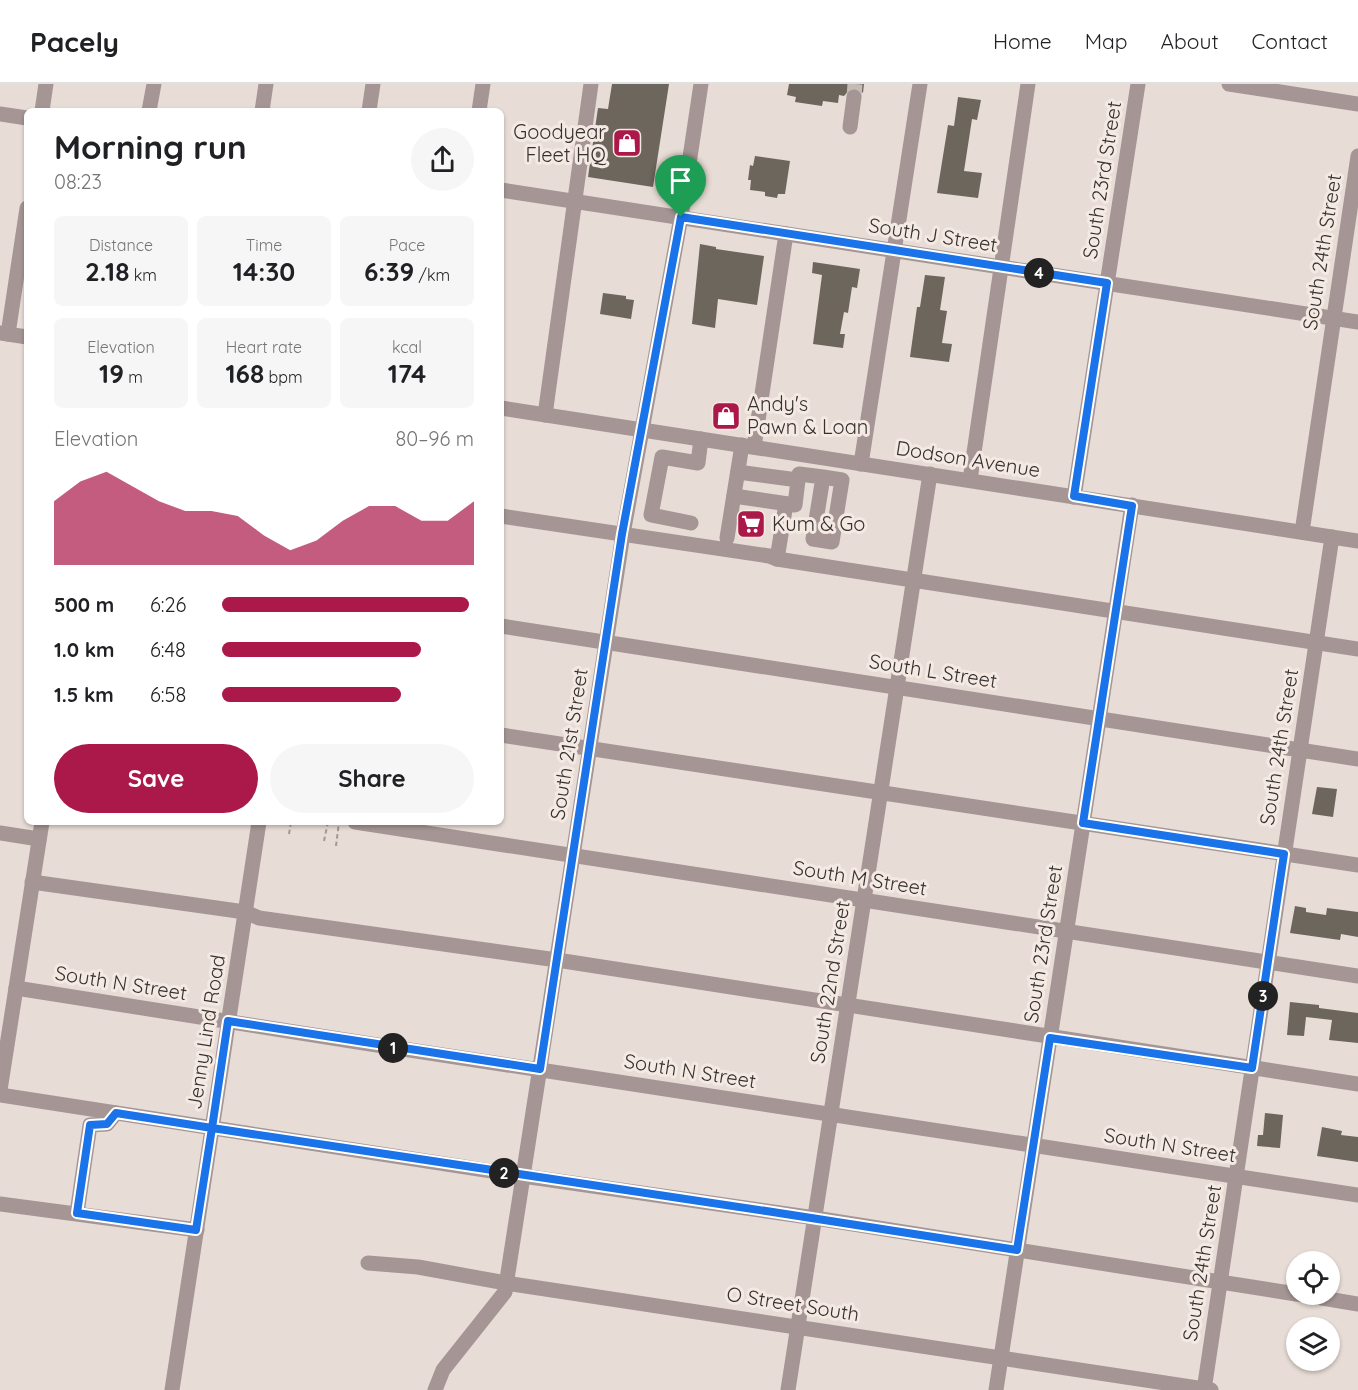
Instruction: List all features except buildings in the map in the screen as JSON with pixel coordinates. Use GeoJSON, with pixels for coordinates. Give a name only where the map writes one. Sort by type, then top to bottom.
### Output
{"type":"FeatureCollection","features":[{"type":"Feature","properties":{"kind":"street"},"geometry":{"type":"LineString","coordinates":[[42,108],[46,84]]}},
{"type":"Feature","properties":{"kind":"street"},"geometry":{"type":"LineString","coordinates":[[150,108],[154,84]]}},
{"type":"Feature","properties":{"kind":"street"},"geometry":{"type":"LineString","coordinates":[[262,108],[266,84]]}},
{"type":"Feature","properties":{"kind":"street"},"geometry":{"type":"LineString","coordinates":[[370,108],[374,84]]}},
{"type":"Feature","properties":{"kind":"street"},"geometry":{"type":"LineString","coordinates":[[479,108],[483,84]]}},
{"type":"Feature","properties":{"kind":"street"},"geometry":{"type":"LineString","coordinates":[[546,415],[591,84]]}},
{"type":"Feature","properties":{"kind":"street","name":"South 21st Street"},"geometry":{"type":"LineString","coordinates":[[435,1390],[443,1370],[505,1292],[622,534],[681,217],[701,84]]}},
{"type":"Feature","properties":{"kind":"street"},"geometry":{"type":"LineString","coordinates":[[861,464],[920,84]]}},
{"type":"Feature","properties":{"kind":"street"},"geometry":{"type":"LineString","coordinates":[[970,480],[1028,84]]}},
{"type":"Feature","properties":{"kind":"street","name":"South 23rd Street"},"geometry":{"type":"LineString","coordinates":[[1074,496],[1138,84]]}},
{"type":"Feature","properties":{"kind":"street"},"geometry":{"type":"LineString","coordinates":[[1229,84],[1358,104]]}},
{"type":"Feature","properties":{"kind":"street"},"geometry":{"type":"LineString","coordinates":[[850,127],[854,97]]}},
{"type":"Feature","properties":{"kind":"street"},"geometry":{"type":"LineString","coordinates":[[0,114],[24,118]]}},
{"type":"Feature","properties":{"kind":"street","name":"South 24th Street"},"geometry":{"type":"LineString","coordinates":[[1302,532],[1358,156]]}},
{"type":"Feature","properties":{"kind":"street","name":"South J Street"},"geometry":{"type":"LineString","coordinates":[[504,190],[1358,322]]}},
{"type":"Feature","properties":{"kind":"street"},"geometry":{"type":"LineString","coordinates":[[24,224],[4,334],[24,337]]}},
{"type":"Feature","properties":{"kind":"street"},"geometry":{"type":"LineString","coordinates":[[727,538],[738,471],[748,446],[786,234]]}},
{"type":"Feature","properties":{"kind":"street","name":"Dodson Avenue"},"geometry":{"type":"LineString","coordinates":[[504,408],[1358,541]]}},
{"type":"Feature","properties":{"kind":"street"},"geometry":{"type":"LineString","coordinates":[[651,515],[666,434]]}},
{"type":"Feature","properties":{"kind":"street"},"geometry":{"type":"LineString","coordinates":[[662,457],[698,463],[701,439]]}},
{"type":"Feature","properties":{"kind":"street"},"geometry":{"type":"LineString","coordinates":[[734,496],[795,505],[802,455]]}},
{"type":"Feature","properties":{"kind":"street"},"geometry":{"type":"LineString","coordinates":[[738,471],[829,478],[838,460]]}},
{"type":"Feature","properties":{"kind":"street","name":"South 22nd Street"},"geometry":{"type":"LineString","coordinates":[[788,1390],[930,474]]}},
{"type":"Feature","properties":{"kind":"street"},"geometry":{"type":"LineString","coordinates":[[777,559],[786,504]]}},
{"type":"Feature","properties":{"kind":"street","name":"South 23rd Street"},"geometry":{"type":"LineString","coordinates":[[996,1390],[1132,506]]}},
{"type":"Feature","properties":{"kind":"street"},"geometry":{"type":"LineString","coordinates":[[627,509],[691,523]]}},
{"type":"Feature","properties":{"kind":"street"},"geometry":{"type":"LineString","coordinates":[[504,516],[1358,649]]}},
{"type":"Feature","properties":{"kind":"street","name":"South 24th Street"},"geometry":{"type":"LineString","coordinates":[[1206,1390],[1220,1282],[1332,537]]}},
{"type":"Feature","properties":{"kind":"street","name":"South L Street"},"geometry":{"type":"LineString","coordinates":[[504,626],[1358,759]]}},
{"type":"Feature","properties":{"kind":"street"},"geometry":{"type":"LineString","coordinates":[[504,735],[1358,865]]}},
{"type":"Feature","properties":{"kind":"street"},"geometry":{"type":"LineString","coordinates":[[0,1090],[41,825]]}},
{"type":"Feature","properties":{"kind":"street","name":"Jenny Lind Road"},"geometry":{"type":"LineString","coordinates":[[172,1390],[260,825]]}},
{"type":"Feature","properties":{"kind":"street","name":"South M Street"},"geometry":{"type":"LineString","coordinates":[[374,825],[1358,976]]}},
{"type":"Feature","properties":{"kind":"street"},"geometry":{"type":"LineString","coordinates":[[0,833],[39,839]]}},
{"type":"Feature","properties":{"kind":"street"},"geometry":{"type":"LineString","coordinates":[[32,882],[245,912],[259,918],[557,960],[1358,1084]]}},
{"type":"Feature","properties":{"kind":"street","name":"South N Street"},"geometry":{"type":"LineString","coordinates":[[16,988],[1358,1195]]}},
{"type":"Feature","properties":{"kind":"street"},"geometry":{"type":"LineString","coordinates":[[0,1095],[523,1176],[815,1218],[1286,1292]]}},
{"type":"Feature","properties":{"kind":"street"},"geometry":{"type":"LineString","coordinates":[[77,1213],[90,1125],[107,1124],[116,1113]]}},
{"type":"Feature","properties":{"kind":"street"},"geometry":{"type":"LineString","coordinates":[[0,1204],[196,1230]]}},
{"type":"Feature","properties":{"kind":"street","name":"O Street South"},"geometry":{"type":"LineString","coordinates":[[368,1263],[418,1267],[506,1283],[1206,1390]]}},
{"type":"Feature","properties":{"kind":"street"},"geometry":{"type":"LineString","coordinates":[[1340,1301],[1358,1304]]}},
{"type":"Feature","properties":{"kind":"path"},"geometry":{"type":"LineString","coordinates":[[289,834],[290,825]]}},
{"type":"Feature","properties":{"kind":"path"},"geometry":{"type":"LineString","coordinates":[[324,841],[327,825]]}},
{"type":"Feature","properties":{"kind":"path"},"geometry":{"type":"LineString","coordinates":[[336,846],[339,825]]}},
{"type":"Feature","properties":{"kind":"tunnel"},"geometry":{"type":"LineString","coordinates":[[854,97],[855,84]]}},
{"type":"Feature","properties":{"kind":"place","name":"Goodyear Fleet HQ"},"geometry":{"type":"Point","coordinates":[627,143]}},
{"type":"Feature","properties":{"kind":"place","name":"Andy's Pawn & Loan"},"geometry":{"type":"Point","coordinates":[726,416]}},
{"type":"Feature","properties":{"kind":"place","name":"Kum & Go"},"geometry":{"type":"Point","coordinates":[751,524]}},
{"type":"Feature","properties":{"kind":"route"},"geometry":{"type":"LineString","coordinates":[[681,217],[622,534],[540,1069],[228,1021],[212,1128],[116,1113],[107,1124],[90,1125],[77,1213],[196,1230],[212,1128],[1017,1250],[1050,1038],[1252,1068],[1284,854],[1083,823],[1132,506],[1074,496],[1107,283],[681,217]]}}]}
